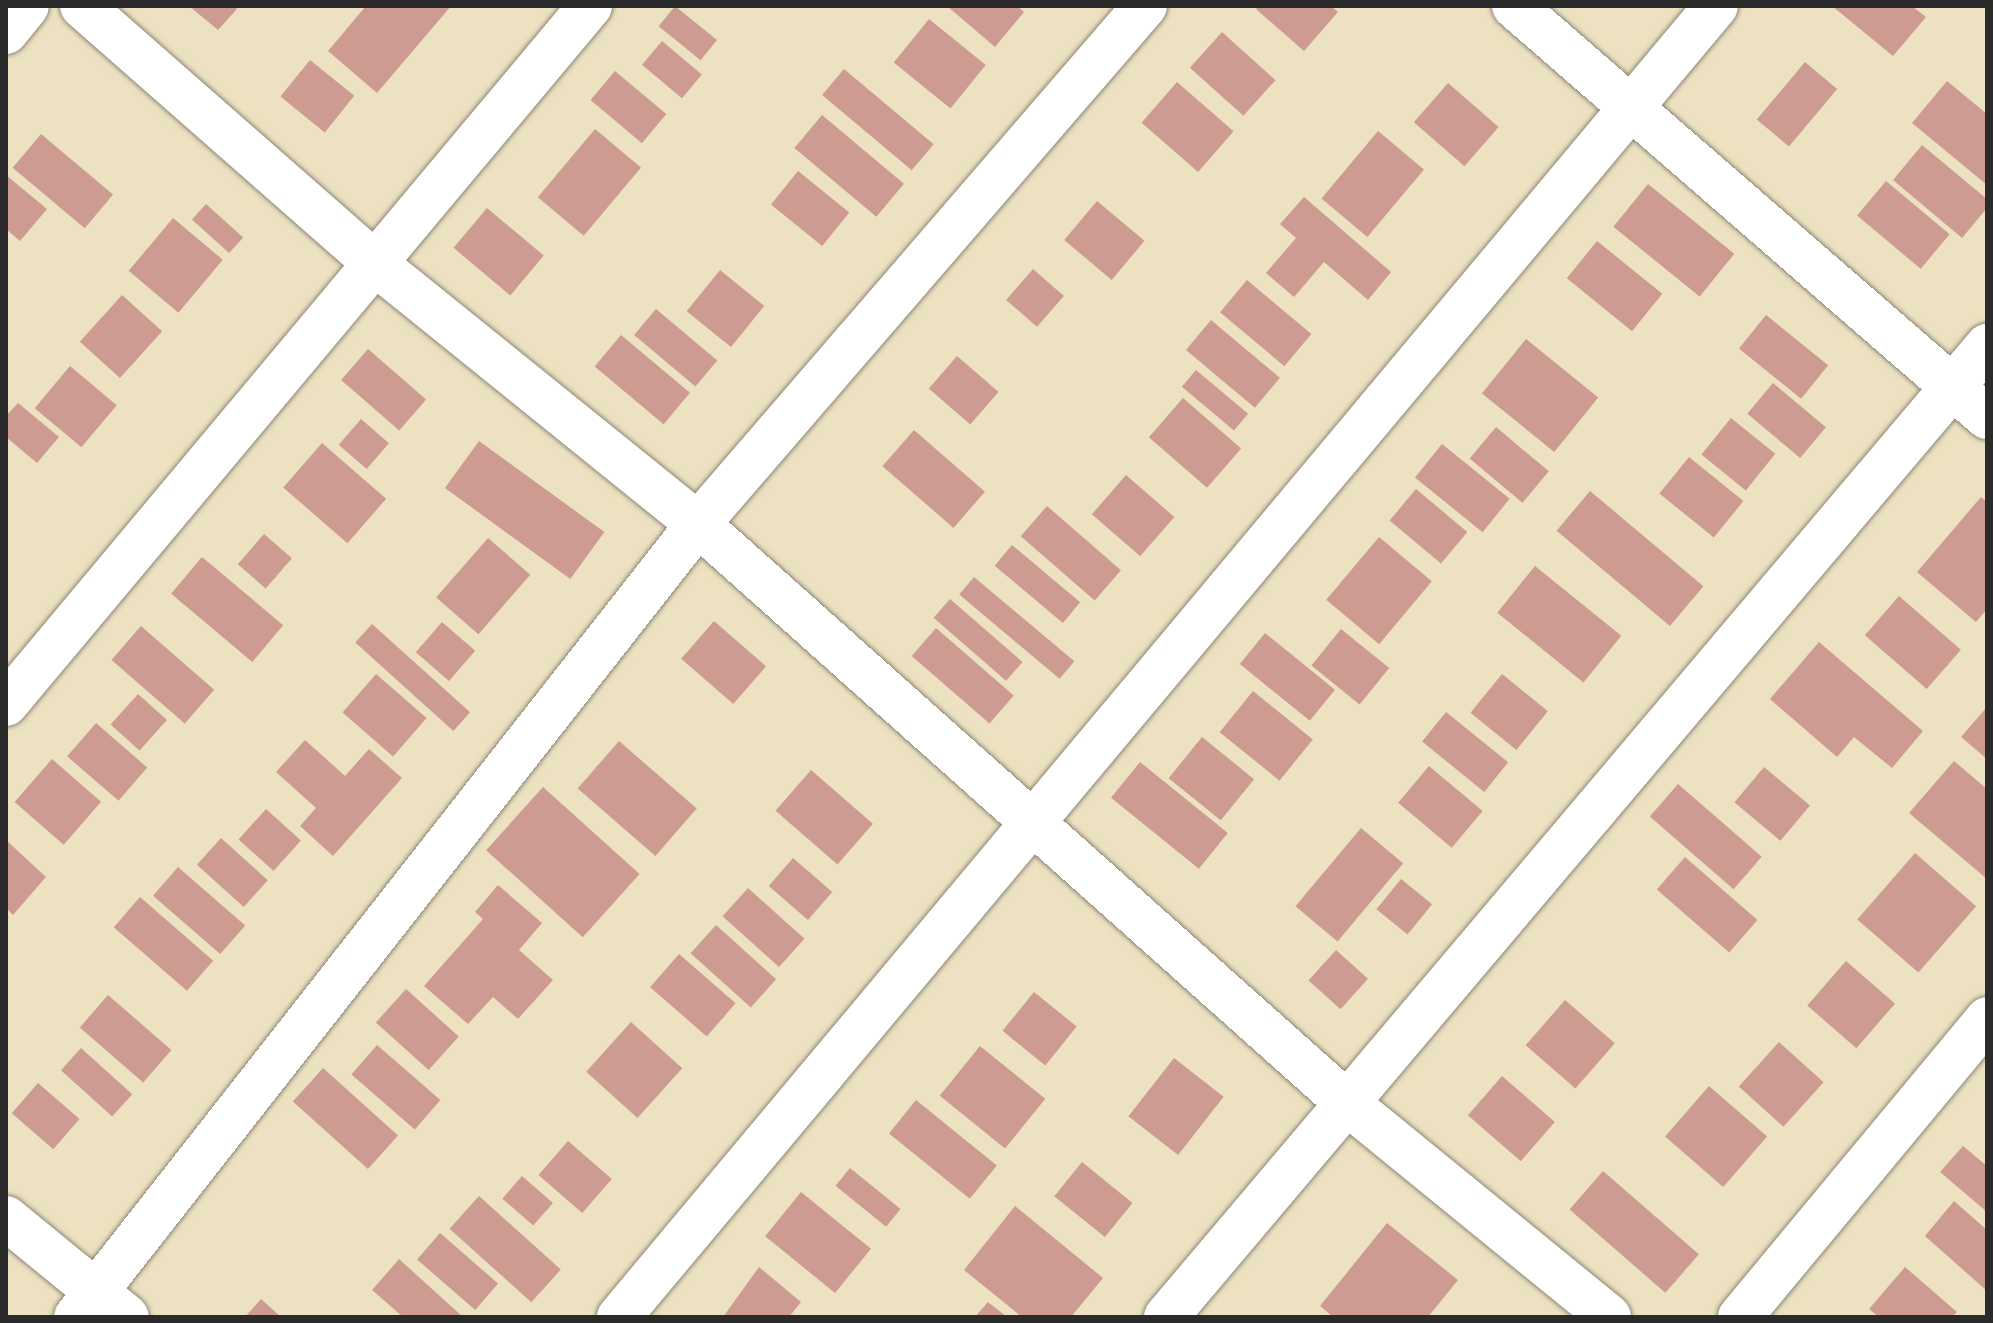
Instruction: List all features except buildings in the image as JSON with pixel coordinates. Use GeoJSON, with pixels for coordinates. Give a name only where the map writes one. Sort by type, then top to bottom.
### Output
{"type":"FeatureCollection","features":[{"type":"Feature","properties":{"kind":"street"},"geometry":{"type":"LineString","coordinates":[[6,32],[27,6]]}},
{"type":"Feature","properties":{"kind":"street"},"geometry":{"type":"LineString","coordinates":[[82,6],[377,265],[698,524],[1347,1103],[1609,1317]]}},
{"type":"Feature","properties":{"kind":"street"},"geometry":{"type":"LineString","coordinates":[[6,704],[377,265],[590,6]]}},
{"type":"Feature","properties":{"kind":"street"},"geometry":{"type":"LineString","coordinates":[[6,1218],[100,1308],[698,524],[1145,6]]}},
{"type":"Feature","properties":{"kind":"street"},"geometry":{"type":"LineString","coordinates":[[1514,6],[1987,417]]}},
{"type":"Feature","properties":{"kind":"street"},"geometry":{"type":"LineString","coordinates":[[619,1317],[1030,821],[1716,6]]}},
{"type":"Feature","properties":{"kind":"street"},"geometry":{"type":"LineString","coordinates":[[1166,1317],[1987,346]]}},
{"type":"Feature","properties":{"kind":"street"},"geometry":{"type":"LineString","coordinates":[[1740,1317],[1987,1019]]}}]}
